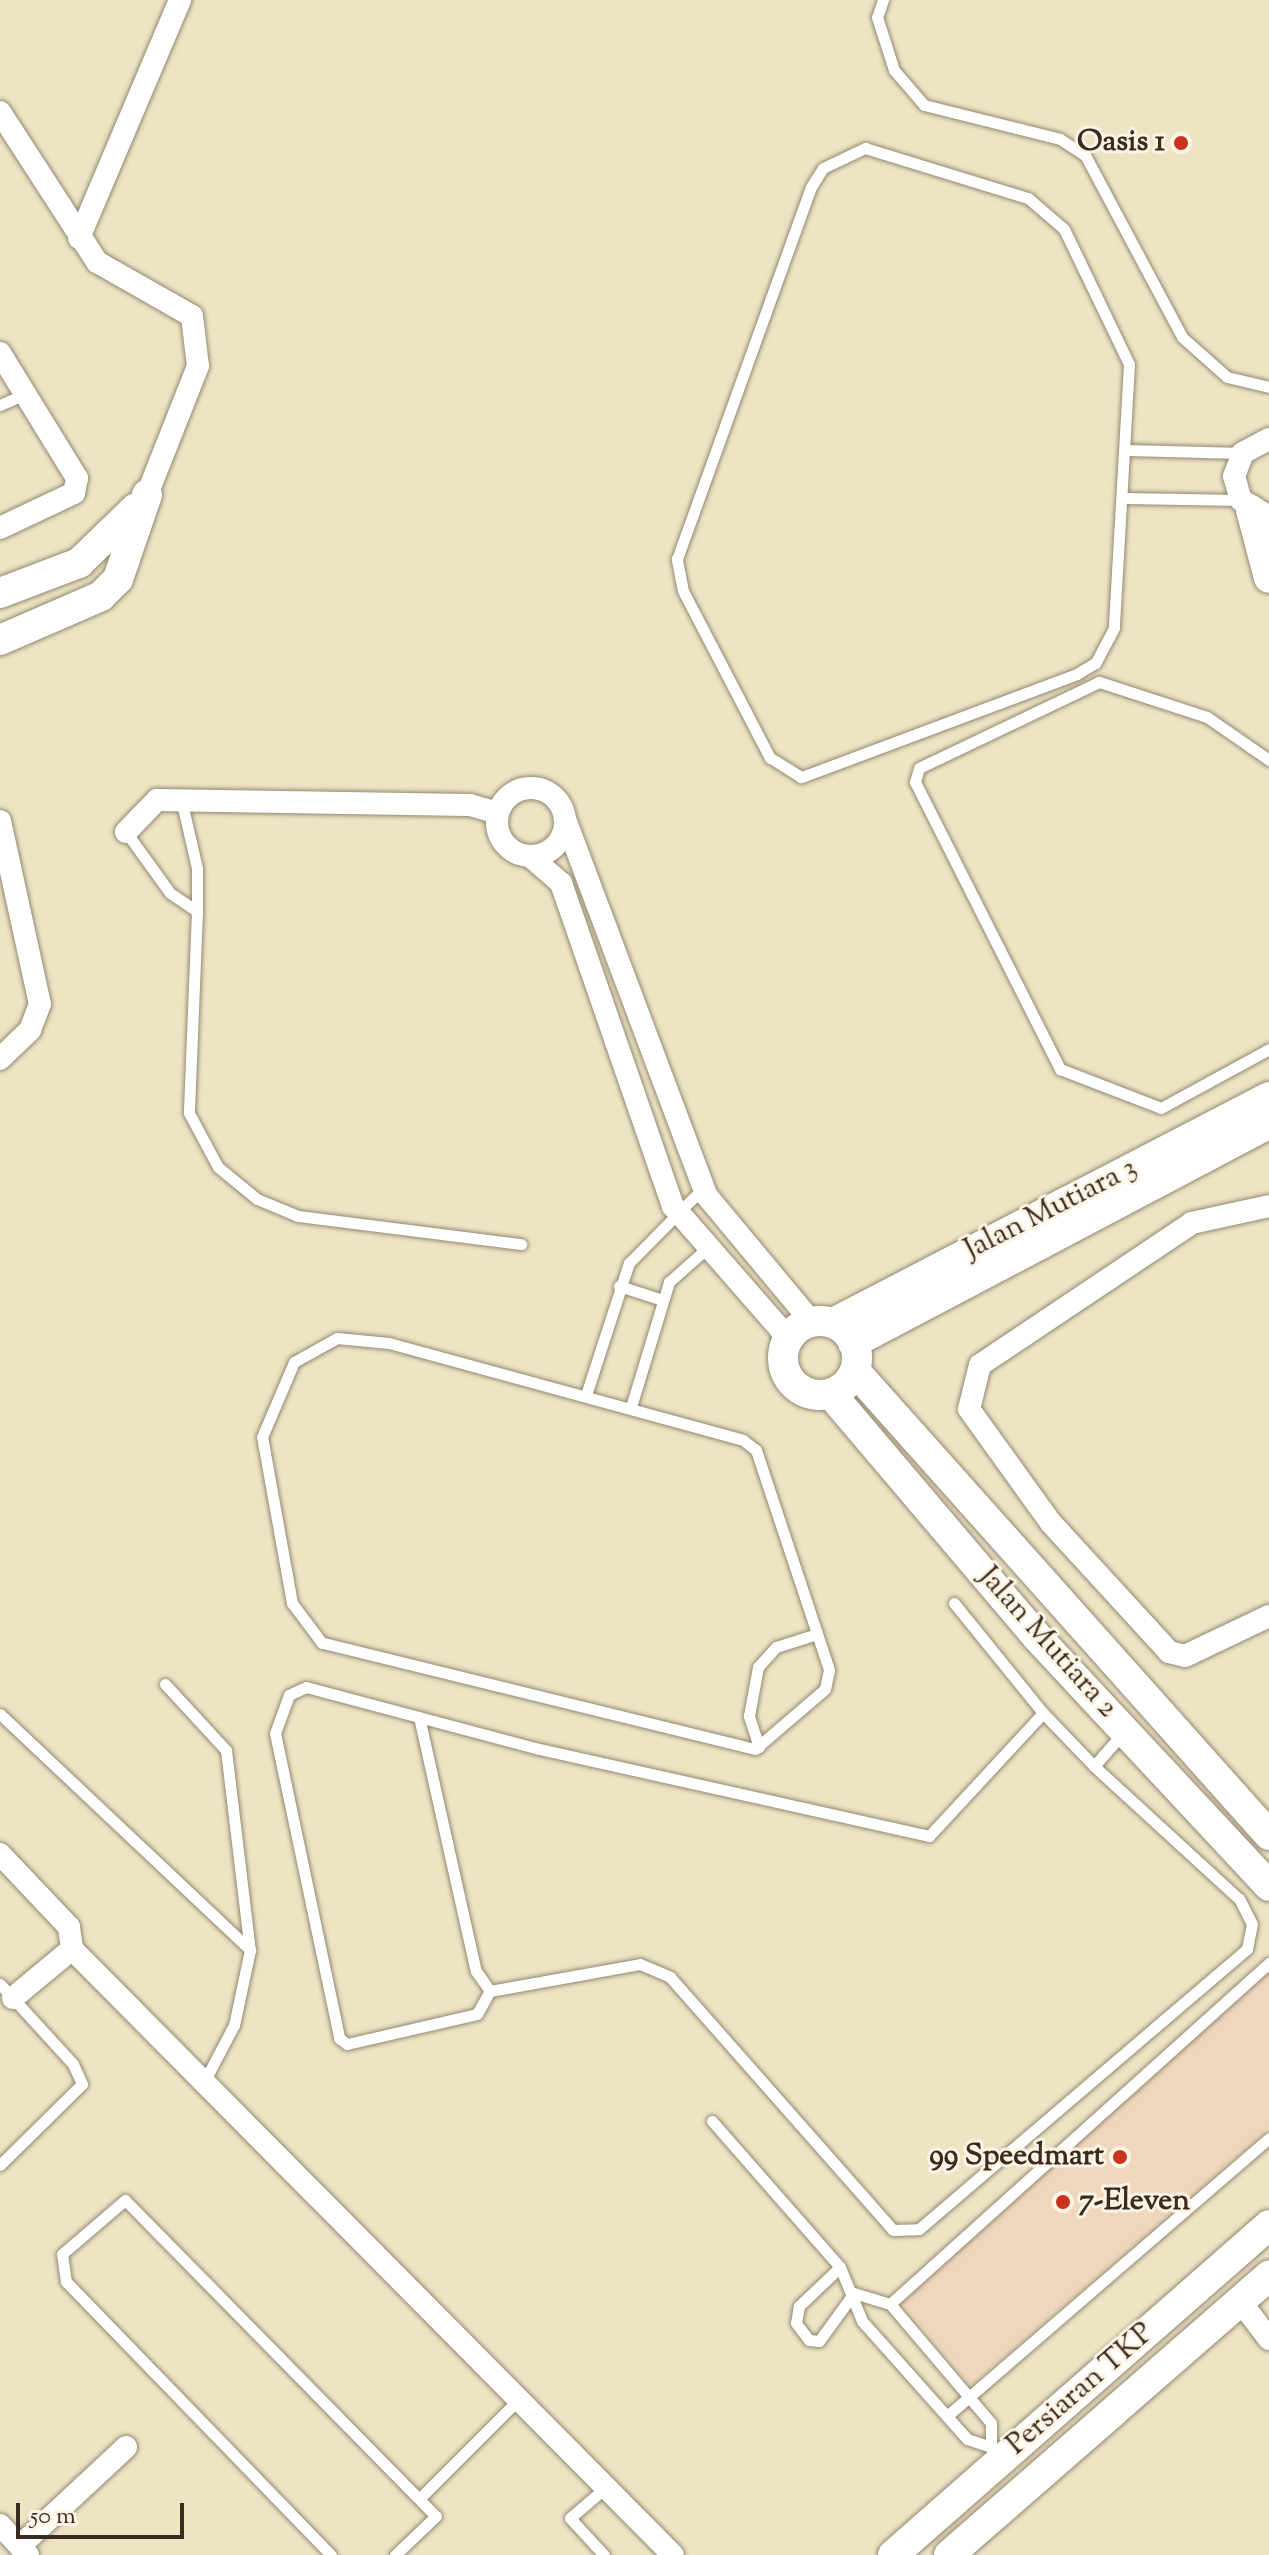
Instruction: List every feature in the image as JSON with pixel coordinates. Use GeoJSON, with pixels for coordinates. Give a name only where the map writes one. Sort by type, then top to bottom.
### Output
{"type":"FeatureCollection","features":[{"type":"Feature","properties":{"kind":"street"},"geometry":{"type":"LineString","coordinates":[[79,238],[180,0]]}},
{"type":"Feature","properties":{"kind":"street"},"geometry":{"type":"LineString","coordinates":[[0,112],[97,262],[192,316],[201,341],[198,366],[118,579],[101,596],[0,640]]}},
{"type":"Feature","properties":{"kind":"street"},"geometry":{"type":"LineString","coordinates":[[0,353],[72,462],[74,493],[0,528]]}},
{"type":"Feature","properties":{"kind":"street"},"geometry":{"type":"LineString","coordinates":[[1269,439],[1243,453],[1234,476],[1254,509],[1269,578]]}},
{"type":"Feature","properties":{"kind":"street"},"geometry":{"type":"LineString","coordinates":[[0,593],[79,563],[147,495]]}},
{"type":"Feature","properties":{"kind":"street"},"geometry":{"type":"LineString","coordinates":[[532,787],[553,795],[565,819],[703,1188],[828,1339],[706,1249],[678,1213],[561,883],[531,857],[505,846],[498,813],[511,794],[532,787]]}},
{"type":"Feature","properties":{"kind":"street"},"geometry":{"type":"LineString","coordinates":[[126,832],[157,800],[470,805],[498,813]]}},
{"type":"Feature","properties":{"kind":"street"},"geometry":{"type":"LineString","coordinates":[[531,857],[557,845],[565,819]]}},
{"type":"Feature","properties":{"kind":"street"},"geometry":{"type":"LineString","coordinates":[[0,821],[8,908],[40,1004],[30,1030],[0,1059]]}},
{"type":"Feature","properties":{"kind":"street","name":"Jalan Mutiara 3"},"geometry":{"type":"LineString","coordinates":[[831,1394],[828,1339],[1269,1105]]}},
{"type":"Feature","properties":{"kind":"street"},"geometry":{"type":"LineString","coordinates":[[1269,1206],[1192,1223],[980,1365],[969,1409],[1051,1523],[1169,1652],[1185,1656],[1269,1616]]}},
{"type":"Feature","properties":{"kind":"street"},"geometry":{"type":"LineString","coordinates":[[828,1339],[782,1356],[788,1379],[807,1393],[831,1394]]}},
{"type":"Feature","properties":{"kind":"street","name":"Jalan Mutiara 2"},"geometry":{"type":"LineString","coordinates":[[828,1339],[1258,1819],[1269,1835]]}},
{"type":"Feature","properties":{"kind":"street","name":"Jalan Mutiara 2"},"geometry":{"type":"LineString","coordinates":[[831,1394],[1126,1729],[1269,1886]]}},
{"type":"Feature","properties":{"kind":"street"},"geometry":{"type":"LineString","coordinates":[[0,1854],[69,1927],[72,1949],[673,2555]]}},
{"type":"Feature","properties":{"kind":"street"},"geometry":{"type":"LineString","coordinates":[[7,1991],[72,1949]]}},
{"type":"Feature","properties":{"kind":"street","name":"Persiaran TKP"},"geometry":{"type":"LineString","coordinates":[[893,2555],[996,2453],[1269,2225]]}},
{"type":"Feature","properties":{"kind":"street","name":"Persiaran TKP"},"geometry":{"type":"LineString","coordinates":[[949,2555],[1269,2276]]}},
{"type":"Feature","properties":{"kind":"street"},"geometry":{"type":"LineString","coordinates":[[1240,2301],[1269,2339]]}},
{"type":"Feature","properties":{"kind":"street"},"geometry":{"type":"LineString","coordinates":[[0,2525],[24,2550],[126,2447]]}},
{"type":"Feature","properties":{"kind":"lane"},"geometry":{"type":"LineString","coordinates":[[883,0],[877,17],[894,70],[924,105],[1060,139],[1085,155],[1182,337],[1227,377],[1269,387]]}},
{"type":"Feature","properties":{"kind":"lane"},"geometry":{"type":"LineString","coordinates":[[888,151],[1028,198],[1055,216],[1129,364],[1124,498],[1114,628],[1095,663],[801,777],[770,758],[677,575],[681,543],[811,187],[842,154],[888,151]]}},
{"type":"Feature","properties":{"kind":"lane"},"geometry":{"type":"LineString","coordinates":[[0,405],[27,393]]}},
{"type":"Feature","properties":{"kind":"lane"},"geometry":{"type":"LineString","coordinates":[[1127,450],[1243,453]]}},
{"type":"Feature","properties":{"kind":"lane"},"geometry":{"type":"LineString","coordinates":[[1124,498],[1254,509]]}},
{"type":"Feature","properties":{"kind":"lane"},"geometry":{"type":"LineString","coordinates":[[1269,760],[1207,717],[1099,682],[919,768],[915,782],[1060,1069],[1152,1109],[1269,1049]]}},
{"type":"Feature","properties":{"kind":"lane"},"geometry":{"type":"LineString","coordinates":[[181,799],[197,868],[189,1113],[218,1167],[257,1199],[298,1216],[521,1244]]}},
{"type":"Feature","properties":{"kind":"lane"},"geometry":{"type":"LineString","coordinates":[[126,832],[170,893],[197,911]]}},
{"type":"Feature","properties":{"kind":"lane"},"geometry":{"type":"LineString","coordinates":[[586,1395],[629,1263],[703,1188]]}},
{"type":"Feature","properties":{"kind":"lane"},"geometry":{"type":"LineString","coordinates":[[631,1407],[673,1274],[706,1249]]}},
{"type":"Feature","properties":{"kind":"lane"},"geometry":{"type":"LineString","coordinates":[[619,1286],[663,1300]]}},
{"type":"Feature","properties":{"kind":"lane"},"geometry":{"type":"LineString","coordinates":[[337,1338],[389,1343],[729,1433],[756,1450],[829,1670],[825,1689],[759,1747],[329,1647],[299,1619],[262,1437],[303,1352],[337,1338]]}},
{"type":"Feature","properties":{"kind":"lane"},"geometry":{"type":"LineString","coordinates":[[490,1991],[640,1964],[670,1977],[864,2204],[893,2230],[919,2229],[1247,1949],[1252,1924],[1239,1899],[1094,1766],[1043,1713],[954,1603]]}},
{"type":"Feature","properties":{"kind":"lane"},"geometry":{"type":"LineString","coordinates":[[759,1747],[749,1716],[758,1667],[776,1647],[817,1634]]}},
{"type":"Feature","properties":{"kind":"lane"},"geometry":{"type":"LineString","coordinates":[[165,1684],[226,1750],[250,1950],[234,2025],[205,2080]]}},
{"type":"Feature","properties":{"kind":"lane"},"geometry":{"type":"LineString","coordinates":[[490,1991],[477,2014],[347,2044],[339,2038],[275,1733],[289,1695],[306,1687],[419,1717],[929,1836],[1043,1713]]}},
{"type":"Feature","properties":{"kind":"lane"},"geometry":{"type":"LineString","coordinates":[[0,1714],[250,1950]]}},
{"type":"Feature","properties":{"kind":"lane"},"geometry":{"type":"LineString","coordinates":[[419,1717],[476,1971],[490,1991]]}},
{"type":"Feature","properties":{"kind":"lane"},"geometry":{"type":"LineString","coordinates":[[1094,1766],[1126,1729]]}},
{"type":"Feature","properties":{"kind":"lane"},"geometry":{"type":"LineString","coordinates":[[890,2304],[1269,1963]]}},
{"type":"Feature","properties":{"kind":"lane"},"geometry":{"type":"LineString","coordinates":[[0,2165],[82,2084],[7,1991]]}},
{"type":"Feature","properties":{"kind":"lane"},"geometry":{"type":"LineString","coordinates":[[712,2121],[840,2267],[854,2293],[862,2321],[967,2439],[996,2453]]}},
{"type":"Feature","properties":{"kind":"lane"},"geometry":{"type":"LineString","coordinates":[[947,2416],[1269,2138]]}},
{"type":"Feature","properties":{"kind":"lane"},"geometry":{"type":"LineString","coordinates":[[331,2555],[66,2282],[62,2254],[125,2200],[436,2516],[395,2555]]}},
{"type":"Feature","properties":{"kind":"lane"},"geometry":{"type":"LineString","coordinates":[[840,2267],[799,2306],[796,2323],[809,2340],[819,2341],[854,2293]]}},
{"type":"Feature","properties":{"kind":"lane"},"geometry":{"type":"LineString","coordinates":[[854,2293],[890,2304],[991,2423],[996,2453]]}},
{"type":"Feature","properties":{"kind":"lane"},"geometry":{"type":"LineString","coordinates":[[420,2498],[519,2399]]}},
{"type":"Feature","properties":{"kind":"lane"},"geometry":{"type":"LineString","coordinates":[[604,2555],[570,2518],[606,2487]]}},
{"type":"Feature","properties":{"kind":"shaded area"},"geometry":{"type":"Polygon","coordinates":[[[1269,1971],[1269,2128],[971,2385],[902,2303],[1269,1971]]]}},
{"type":"Feature","properties":{"kind":"place","name":"Oasis 1"},"geometry":{"type":"Point","coordinates":[1181,143]}},
{"type":"Feature","properties":{"kind":"place","name":"99 Speedmart"},"geometry":{"type":"Point","coordinates":[1120,2157]}},
{"type":"Feature","properties":{"kind":"place","name":"7-Eleven"},"geometry":{"type":"Point","coordinates":[1063,2202]}}]}
